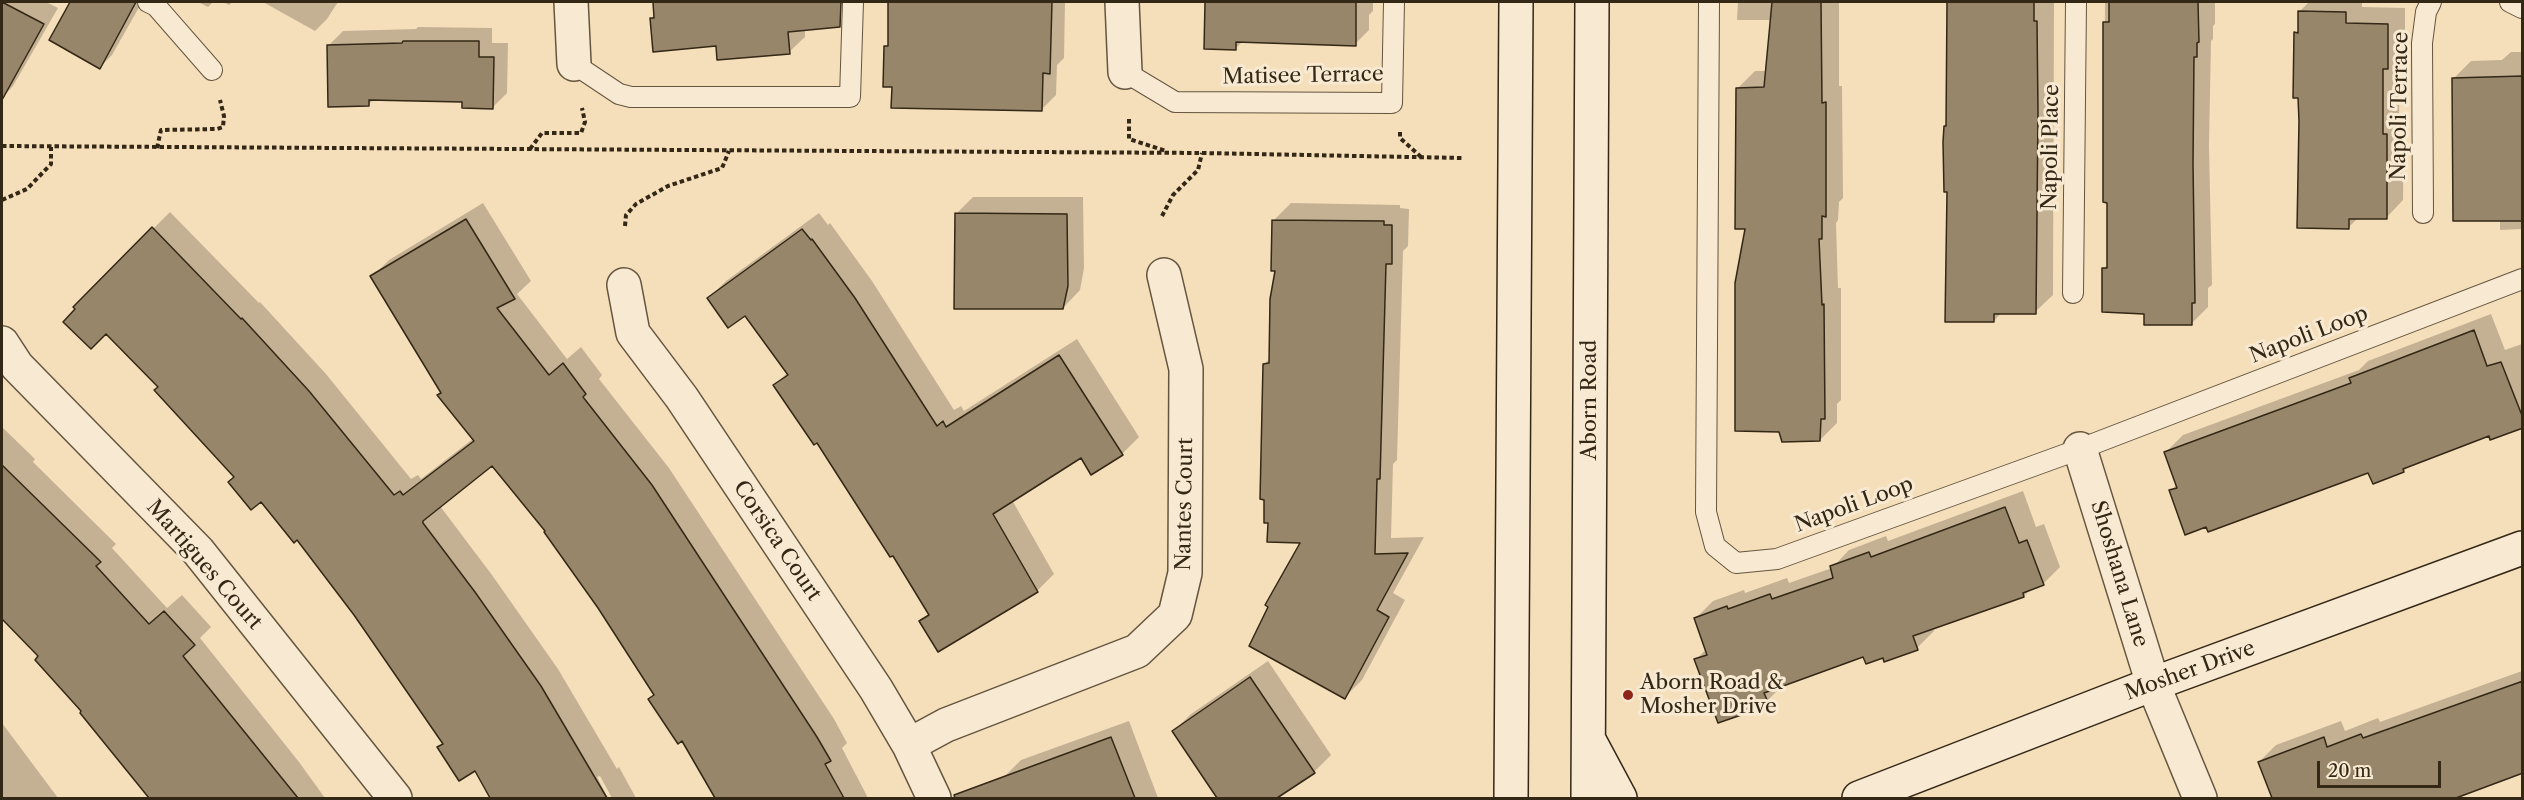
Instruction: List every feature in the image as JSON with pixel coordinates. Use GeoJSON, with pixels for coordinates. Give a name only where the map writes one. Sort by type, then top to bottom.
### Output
{"type":"FeatureCollection","features":[{"type":"Feature","properties":{"kind":"street"},"geometry":{"type":"LineString","coordinates":[[571,2],[574,64]]}},
{"type":"Feature","properties":{"kind":"street"},"geometry":{"type":"LineString","coordinates":[[1122,2],[1125,72]]}},
{"type":"Feature","properties":{"kind":"street"},"geometry":{"type":"LineString","coordinates":[[1511,798],[1516,2]]}},
{"type":"Feature","properties":{"kind":"street","name":"Aborn Road"},"geometry":{"type":"LineString","coordinates":[[1588,798],[1592,2]]}},
{"type":"Feature","properties":{"kind":"street","name":"Nantes Court"},"geometry":{"type":"LineString","coordinates":[[909,745],[946,725],[1137,651],[1175,615],[1185,573],[1186,369],[1164,275]]}},
{"type":"Feature","properties":{"kind":"street","name":"Corsica Court"},"geometry":{"type":"LineString","coordinates":[[624,285],[633,333],[689,408],[876,688],[909,745],[934,798]]}},
{"type":"Feature","properties":{"kind":"street","name":"Martigues Court"},"geometry":{"type":"LineString","coordinates":[[2,343],[17,366],[198,551],[395,798]]}},
{"type":"Feature","properties":{"kind":"street","name":"Shoshana Lane"},"geometry":{"type":"LineString","coordinates":[[2080,448],[2154,684],[2200,798]]}},
{"type":"Feature","properties":{"kind":"street","name":"Mosher Drive"},"geometry":{"type":"LineString","coordinates":[[1859,798],[2154,684],[2523,548]]}},
{"type":"Feature","properties":{"kind":"street"},"geometry":{"type":"LineString","coordinates":[[1589,740],[1620,798]]}},
{"type":"Feature","properties":{"kind":"lane"},"geometry":{"type":"LineString","coordinates":[[148,2],[156,6],[212,70]]}},
{"type":"Feature","properties":{"kind":"lane"},"geometry":{"type":"LineString","coordinates":[[574,64],[619,94],[631,97],[850,97],[853,2]]}},
{"type":"Feature","properties":{"kind":"lane","name":"Matisee Terrace"},"geometry":{"type":"LineString","coordinates":[[1125,72],[1175,102],[1392,103],[1394,2]]}},
{"type":"Feature","properties":{"kind":"lane","name":"Napoli Loop"},"geometry":{"type":"LineString","coordinates":[[1709,2],[1706,512],[1714,546],[1736,563],[1777,559],[2080,448],[2523,279]]}},
{"type":"Feature","properties":{"kind":"lane","name":"Napoli Place"},"geometry":{"type":"LineString","coordinates":[[2073,293],[2076,2]]}},
{"type":"Feature","properties":{"kind":"lane","name":"Napoli Terrace"},"geometry":{"type":"LineString","coordinates":[[2422,213],[2422,43],[2426,12],[2431,2]]}},
{"type":"Feature","properties":{"kind":"lane"},"geometry":{"type":"LineString","coordinates":[[2510,2],[2523,9]]}},
{"type":"Feature","properties":{"kind":"path"},"geometry":{"type":"LineString","coordinates":[[529,150],[542,133],[581,133],[585,122],[574,64]]}},
{"type":"Feature","properties":{"kind":"path"},"geometry":{"type":"LineString","coordinates":[[157,148],[161,130],[223,127],[224,116],[212,70]]}},
{"type":"Feature","properties":{"kind":"path"},"geometry":{"type":"LineString","coordinates":[[1129,119],[1129,139],[1169,153]]}},
{"type":"Feature","properties":{"kind":"path"},"geometry":{"type":"LineString","coordinates":[[2,146],[1202,153],[1462,158]]}},
{"type":"Feature","properties":{"kind":"path"},"geometry":{"type":"LineString","coordinates":[[2,200],[27,189],[51,164],[51,147]]}},
{"type":"Feature","properties":{"kind":"path"},"geometry":{"type":"LineString","coordinates":[[625,226],[626,215],[636,204],[668,186],[722,168],[729,151]]}},
{"type":"Feature","properties":{"kind":"path"},"geometry":{"type":"LineString","coordinates":[[1162,216],[1173,195],[1198,170],[1202,153]]}},
{"type":"Feature","properties":{"kind":"building"},"geometry":{"type":"Polygon","coordinates":[[[2,2],[44,24],[2,100],[2,2]]]}},
{"type":"Feature","properties":{"kind":"building"},"geometry":{"type":"Polygon","coordinates":[[[70,2],[136,2],[100,69],[49,40],[70,2]]]}},
{"type":"Feature","properties":{"kind":"building"},"geometry":{"type":"Polygon","coordinates":[[[653,2],[841,2],[840,27],[788,32],[790,54],[717,60],[716,46],[653,52],[650,18],[654,18],[653,2]]]}},
{"type":"Feature","properties":{"kind":"building"},"geometry":{"type":"Polygon","coordinates":[[[888,2],[1052,2],[1050,74],[1043,73],[1042,111],[891,108],[892,87],[883,87],[884,46],[888,46],[888,2]]]}},
{"type":"Feature","properties":{"kind":"building"},"geometry":{"type":"Polygon","coordinates":[[[1205,2],[1356,2],[1356,46],[1236,42],[1236,50],[1204,49],[1205,2]]]}},
{"type":"Feature","properties":{"kind":"building"},"geometry":{"type":"Polygon","coordinates":[[[1772,2],[1821,2],[1822,103],[1826,102],[1826,217],[1822,216],[1822,239],[1819,239],[1822,305],[1824,304],[1825,419],[1821,419],[1820,441],[1782,442],[1779,432],[1735,431],[1735,283],[1745,229],[1735,229],[1736,88],[1764,87],[1772,2]]]}},
{"type":"Feature","properties":{"kind":"building"},"geometry":{"type":"Polygon","coordinates":[[[1947,2],[2034,2],[2034,21],[2037,21],[2038,113],[2036,314],[1994,314],[1994,322],[1945,322],[1947,192],[1944,192],[1943,142],[1944,126],[1946,126],[1947,2]]]}},
{"type":"Feature","properties":{"kind":"building"},"geometry":{"type":"Polygon","coordinates":[[[2109,2],[2198,2],[2199,42],[2197,43],[2197,57],[2194,57],[2195,303],[2192,303],[2192,325],[2144,325],[2144,314],[2102,312],[2102,268],[2107,268],[2107,203],[2103,202],[2103,22],[2109,22],[2109,2]]]}},
{"type":"Feature","properties":{"kind":"building"},"geometry":{"type":"Polygon","coordinates":[[[2298,11],[2346,12],[2346,23],[2388,24],[2388,69],[2383,69],[2383,134],[2387,134],[2387,219],[2349,219],[2349,229],[2297,228],[2299,121],[2298,98],[2293,98],[2294,32],[2298,33],[2298,11]]]}},
{"type":"Feature","properties":{"kind":"building"},"geometry":{"type":"Polygon","coordinates":[[[403,41],[479,41],[479,57],[494,57],[493,109],[462,108],[462,102],[369,100],[369,106],[328,107],[327,45],[402,43],[403,41]]]}},
{"type":"Feature","properties":{"kind":"building"},"geometry":{"type":"Polygon","coordinates":[[[2523,76],[2523,221],[2453,221],[2452,78],[2523,76]]]}},
{"type":"Feature","properties":{"kind":"building"},"geometry":{"type":"Polygon","coordinates":[[[955,213],[1067,214],[1068,286],[1063,309],[954,309],[955,213]]]}},
{"type":"Feature","properties":{"kind":"building"},"geometry":{"type":"Polygon","coordinates":[[[466,219],[515,299],[497,308],[549,375],[563,363],[586,394],[583,397],[652,485],[817,737],[831,761],[825,764],[844,798],[715,798],[682,741],[678,744],[648,699],[654,695],[598,608],[545,531],[492,466],[423,523],[541,686],[607,798],[490,798],[475,771],[459,781],[437,747],[443,744],[354,615],[297,540],[294,543],[261,502],[251,510],[228,482],[234,477],[154,390],[158,387],[106,334],[91,349],[63,322],[75,309],[73,307],[152,227],[242,318],[309,391],[394,495],[400,491],[403,495],[474,441],[437,395],[441,393],[370,276],[466,219]]]}},
{"type":"Feature","properties":{"kind":"building"},"geometry":{"type":"Polygon","coordinates":[[[1272,220],[1384,221],[1384,225],[1392,225],[1392,264],[1386,264],[1380,479],[1377,479],[1375,554],[1408,553],[1377,610],[1389,617],[1345,699],[1249,646],[1268,607],[1265,605],[1300,543],[1267,542],[1268,523],[1264,523],[1264,500],[1260,499],[1263,364],[1269,363],[1270,299],[1275,271],[1271,271],[1272,220]]]}},
{"type":"Feature","properties":{"kind":"building"},"geometry":{"type":"Polygon","coordinates":[[[802,229],[812,239],[855,298],[937,426],[943,421],[946,427],[1059,355],[1123,455],[1091,475],[1081,458],[993,514],[1038,592],[938,652],[919,621],[929,615],[893,556],[890,557],[817,443],[814,445],[773,385],[788,375],[745,316],[728,328],[707,298],[802,229]]]}},
{"type":"Feature","properties":{"kind":"building"},"geometry":{"type":"Polygon","coordinates":[[[2474,330],[2487,366],[2501,362],[2523,418],[2523,428],[2490,440],[2489,436],[2403,469],[2404,472],[2373,484],[2368,473],[2208,532],[2206,527],[2185,535],[2169,490],[2177,488],[2164,452],[2351,383],[2349,378],[2474,330]]]}},
{"type":"Feature","properties":{"kind":"building"},"geometry":{"type":"Polygon","coordinates":[[[2,465],[101,562],[96,566],[149,624],[164,611],[195,645],[183,656],[298,798],[149,798],[80,713],[81,711],[35,660],[38,656],[2,619],[2,465]]]}},
{"type":"Feature","properties":{"kind":"building"},"geometry":{"type":"Polygon","coordinates":[[[2005,507],[2019,543],[2027,540],[2044,585],[2023,593],[2024,597],[1913,636],[1918,650],[1884,662],[1883,658],[1866,664],[1863,657],[1764,693],[1768,702],[1749,709],[1750,712],[1718,723],[1694,659],[1707,655],[1694,618],[1770,594],[1772,599],[1833,578],[1830,566],[1869,552],[1871,557],[2005,507]]]}},
{"type":"Feature","properties":{"kind":"building"},"geometry":{"type":"Polygon","coordinates":[[[1250,677],[1315,773],[1277,798],[1217,798],[1172,731],[1250,677]]]}},
{"type":"Feature","properties":{"kind":"building"},"geometry":{"type":"Polygon","coordinates":[[[2523,681],[2523,773],[2456,798],[2272,798],[2258,762],[2324,737],[2327,747],[2361,734],[2363,738],[2523,681]]]}},
{"type":"Feature","properties":{"kind":"building"},"geometry":{"type":"Polygon","coordinates":[[[1111,737],[1135,798],[955,798],[954,795],[1111,737]]]}},
{"type":"Feature","properties":{"kind":"place","name":"Aborn Road & Mosher Drive"},"geometry":{"type":"Point","coordinates":[1628,695]}}]}
